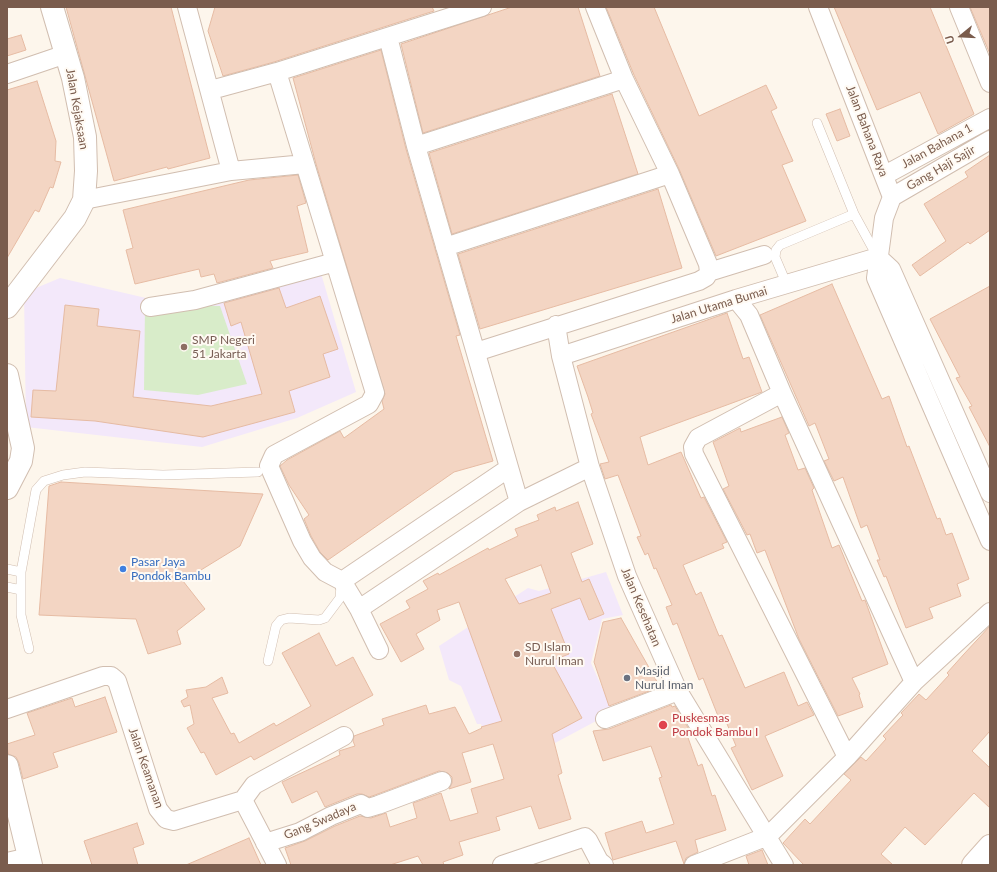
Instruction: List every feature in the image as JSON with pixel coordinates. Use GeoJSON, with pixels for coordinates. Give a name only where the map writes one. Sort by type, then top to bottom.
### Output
{"type":"FeatureCollection","features":[{"type":"Feature","properties":{"kind":"street","name":"Jalan Kejaksaan"},"geometry":{"type":"LineString","coordinates":[[7,307],[75,218],[84,200],[86,171],[85,137],[66,54],[52,7]]}},
{"type":"Feature","properties":{"kind":"street"},"geometry":{"type":"LineString","coordinates":[[187,7],[211,90],[231,171]]}},
{"type":"Feature","properties":{"kind":"street"},"geometry":{"type":"LineString","coordinates":[[211,90],[276,72],[388,37],[459,10],[482,7]]}},
{"type":"Feature","properties":{"kind":"street"},"geometry":{"type":"LineString","coordinates":[[595,7],[624,79],[670,174],[706,260],[709,272]]}},
{"type":"Feature","properties":{"kind":"street","name":"Jalan Bahana Raya"},"geometry":{"type":"LineString","coordinates":[[818,7],[885,175],[892,197]]}},
{"type":"Feature","properties":{"kind":"street"},"geometry":{"type":"LineString","coordinates":[[958,7],[990,83]]}},
{"type":"Feature","properties":{"kind":"street"},"geometry":{"type":"LineString","coordinates":[[388,37],[416,146],[519,502]]}},
{"type":"Feature","properties":{"kind":"street"},"geometry":{"type":"LineString","coordinates":[[7,74],[66,54]]}},
{"type":"Feature","properties":{"kind":"street"},"geometry":{"type":"LineString","coordinates":[[276,72],[306,164],[375,393],[369,404],[274,455],[269,466],[302,541],[312,558],[325,572],[342,581],[359,609],[379,650]]}},
{"type":"Feature","properties":{"kind":"street"},"geometry":{"type":"LineString","coordinates":[[416,146],[624,79]]}},
{"type":"Feature","properties":{"kind":"street","name":"Jalan Bahana 1"},"geometry":{"type":"LineString","coordinates":[[885,175],[990,118]]}},
{"type":"Feature","properties":{"kind":"street","name":"Gang Haji Sajir"},"geometry":{"type":"LineString","coordinates":[[892,197],[990,140]]}},
{"type":"Feature","properties":{"kind":"street"},"geometry":{"type":"LineString","coordinates":[[84,200],[231,171],[306,164]]}},
{"type":"Feature","properties":{"kind":"street"},"geometry":{"type":"LineString","coordinates":[[445,247],[670,174]]}},
{"type":"Feature","properties":{"kind":"street"},"geometry":{"type":"LineString","coordinates":[[892,197],[884,218],[876,278],[990,541]]}},
{"type":"Feature","properties":{"kind":"street"},"geometry":{"type":"LineString","coordinates":[[476,352],[556,325],[699,281],[706,277],[709,272],[764,255]]}},
{"type":"Feature","properties":{"kind":"street"},"geometry":{"type":"LineString","coordinates":[[878,257],[891,269],[990,493]]}},
{"type":"Feature","properties":{"kind":"street","name":"Jalan Utama Bumai"},"geometry":{"type":"LineString","coordinates":[[560,356],[736,299],[878,257]]}},
{"type":"Feature","properties":{"kind":"street"},"geometry":{"type":"LineString","coordinates":[[150,307],[195,300],[335,262]]}},
{"type":"Feature","properties":{"kind":"street"},"geometry":{"type":"LineString","coordinates":[[736,299],[749,315],[782,393],[914,682]]}},
{"type":"Feature","properties":{"kind":"street","name":"Jalan Kesehatan"},"geometry":{"type":"LineString","coordinates":[[556,325],[560,356],[590,467],[626,576],[678,691],[768,836],[779,863]]}},
{"type":"Feature","properties":{"kind":"street"},"geometry":{"type":"LineString","coordinates":[[7,375],[23,448],[21,462],[7,488]]}},
{"type":"Feature","properties":{"kind":"street"},"geometry":{"type":"LineString","coordinates":[[782,393],[698,438],[693,447],[694,454],[847,757]]}},
{"type":"Feature","properties":{"kind":"street"},"geometry":{"type":"LineString","coordinates":[[959,469],[976,461]]}},
{"type":"Feature","properties":{"kind":"street"},"geometry":{"type":"LineString","coordinates":[[359,609],[519,502],[590,467]]}},
{"type":"Feature","properties":{"kind":"street"},"geometry":{"type":"LineString","coordinates":[[342,581],[509,468]]}},
{"type":"Feature","properties":{"kind":"street"},"geometry":{"type":"LineString","coordinates":[[694,865],[768,836],[847,757],[914,682],[990,612]]}},
{"type":"Feature","properties":{"kind":"street","name":"Jalan Keamanan"},"geometry":{"type":"LineString","coordinates":[[7,709],[103,676],[111,676],[117,681],[158,809],[166,819],[174,821],[243,800]]}},
{"type":"Feature","properties":{"kind":"street"},"geometry":{"type":"LineString","coordinates":[[605,719],[678,691]]}},
{"type":"Feature","properties":{"kind":"street"},"geometry":{"type":"LineString","coordinates":[[277,865],[243,800],[254,785],[344,736]]}},
{"type":"Feature","properties":{"kind":"street"},"geometry":{"type":"LineString","coordinates":[[7,766],[30,861],[7,862]]}},
{"type":"Feature","properties":{"kind":"street","name":"Gang Swadaya"},"geometry":{"type":"LineString","coordinates":[[265,843],[300,832],[331,816],[361,804],[368,808],[442,781]]}},
{"type":"Feature","properties":{"kind":"street"},"geometry":{"type":"LineString","coordinates":[[502,865],[585,837],[599,861],[604,865]]}},
{"type":"Feature","properties":{"kind":"street"},"geometry":{"type":"LineString","coordinates":[[973,865],[990,846]]}},
{"type":"Feature","properties":{"kind":"lane"},"geometry":{"type":"LineString","coordinates":[[818,123],[854,214],[878,257]]}},
{"type":"Feature","properties":{"kind":"lane"},"geometry":{"type":"LineString","coordinates":[[787,285],[775,257],[776,250],[780,245],[854,214]]}},
{"type":"Feature","properties":{"kind":"lane"},"geometry":{"type":"LineString","coordinates":[[29,649],[21,615],[21,572],[36,490],[44,481],[51,477],[85,472],[163,475],[258,472]]}},
{"type":"Feature","properties":{"kind":"lane"},"geometry":{"type":"LineString","coordinates":[[7,569],[21,572]]}},
{"type":"Feature","properties":{"kind":"lane"},"geometry":{"type":"LineString","coordinates":[[268,661],[276,626],[281,620],[290,618],[319,620],[325,618],[340,598],[342,581]]}},
{"type":"Feature","properties":{"kind":"lane"},"geometry":{"type":"LineString","coordinates":[[7,587],[21,590]]}},
{"type":"Feature","properties":{"kind":"shaded area","name":"SMP Negeri 51 Jakarta"},"geometry":{"type":"Polygon","coordinates":[[[320,270],[356,392],[297,418],[202,447],[26,427],[24,293],[60,278],[159,301],[320,270]]]}},
{"type":"Feature","properties":{"kind":"shaded area","name":"SD Islam Nurul Iman"},"geometry":{"type":"Polygon","coordinates":[[[606,572],[623,615],[602,619],[591,663],[613,712],[555,743],[542,720],[489,744],[481,724],[477,724],[461,686],[449,680],[439,646],[528,588],[539,591],[606,572]]]}},
{"type":"Feature","properties":{"kind":"green space"},"geometry":{"type":"Polygon","coordinates":[[[145,305],[220,306],[247,384],[198,395],[144,390],[145,305]]]}},
{"type":"Feature","properties":{"kind":"building"},"geometry":{"type":"Polygon","coordinates":[[[66,7],[171,7],[210,158],[168,169],[167,167],[114,181],[66,7]]]}},
{"type":"Feature","properties":{"kind":"building"},"geometry":{"type":"Polygon","coordinates":[[[215,7],[432,7],[434,11],[274,62],[223,76],[208,31],[215,7]]]}},
{"type":"Feature","properties":{"kind":"building"},"geometry":{"type":"Polygon","coordinates":[[[512,7],[578,7],[600,76],[423,133],[401,44],[512,7]]]}},
{"type":"Feature","properties":{"kind":"building"},"geometry":{"type":"Polygon","coordinates":[[[606,7],[654,7],[699,116],[766,85],[777,108],[771,111],[793,161],[782,165],[806,221],[716,256],[679,169],[634,75],[606,7]]]}},
{"type":"Feature","properties":{"kind":"building"},"geometry":{"type":"Polygon","coordinates":[[[834,7],[930,7],[974,114],[938,134],[920,92],[877,110],[834,7]]]}},
{"type":"Feature","properties":{"kind":"building"},"geometry":{"type":"Polygon","coordinates":[[[970,7],[990,7],[990,54],[970,7]]]}},
{"type":"Feature","properties":{"kind":"building"},"geometry":{"type":"Polygon","coordinates":[[[21,35],[26,50],[7,56],[7,39],[21,35]]]}},
{"type":"Feature","properties":{"kind":"building"},"geometry":{"type":"Polygon","coordinates":[[[381,50],[406,149],[460,335],[456,336],[493,461],[454,472],[328,560],[320,552],[311,536],[304,519],[309,515],[289,485],[280,466],[287,460],[340,431],[344,438],[384,409],[382,401],[385,394],[316,164],[293,78],[381,50]]]}},
{"type":"Feature","properties":{"kind":"building"},"geometry":{"type":"Polygon","coordinates":[[[37,81],[56,141],[55,161],[61,162],[53,188],[50,187],[39,212],[35,210],[7,258],[7,90],[37,81]]]}},
{"type":"Feature","properties":{"kind":"building"},"geometry":{"type":"Polygon","coordinates":[[[612,94],[638,174],[452,234],[429,153],[612,94]]]}},
{"type":"Feature","properties":{"kind":"building"},"geometry":{"type":"Polygon","coordinates":[[[840,109],[850,136],[837,141],[826,114],[840,109]]]}},
{"type":"Feature","properties":{"kind":"building"},"geometry":{"type":"Polygon","coordinates":[[[990,155],[990,230],[970,244],[968,242],[920,276],[912,265],[946,241],[924,204],[968,177],[965,172],[990,155]]]}},
{"type":"Feature","properties":{"kind":"building"},"geometry":{"type":"Polygon","coordinates":[[[298,175],[306,203],[297,206],[308,252],[270,261],[273,268],[217,283],[214,274],[201,277],[199,269],[135,284],[126,250],[133,248],[123,210],[249,180],[298,175]]]}},
{"type":"Feature","properties":{"kind":"building"},"geometry":{"type":"Polygon","coordinates":[[[658,189],[682,268],[480,329],[458,254],[658,189]]]}},
{"type":"Feature","properties":{"kind":"building"},"geometry":{"type":"Polygon","coordinates":[[[832,284],[882,399],[889,396],[907,447],[909,446],[937,519],[940,518],[946,535],[952,533],[969,579],[957,584],[961,596],[929,608],[933,618],[906,628],[886,576],[884,577],[877,560],[880,560],[867,525],[861,528],[843,477],[834,481],[824,461],[829,459],[815,423],[809,426],[760,315],[832,284]]]}},
{"type":"Feature","properties":{"kind":"building"},"geometry":{"type":"Polygon","coordinates":[[[990,286],[990,447],[969,407],[972,406],[956,378],[960,377],[930,319],[990,286]]]}},
{"type":"Feature","properties":{"kind":"building"},"geometry":{"type":"Polygon","coordinates":[[[279,288],[286,308],[320,296],[338,349],[323,354],[330,377],[289,391],[295,412],[203,437],[95,421],[31,417],[33,390],[56,391],[65,305],[99,309],[97,326],[140,331],[133,397],[211,406],[262,394],[241,322],[231,326],[224,303],[279,288]]]}},
{"type":"Feature","properties":{"kind":"building"},"geometry":{"type":"Polygon","coordinates":[[[727,313],[743,359],[749,357],[762,392],[640,437],[648,465],[681,452],[701,498],[704,497],[727,542],[722,544],[724,548],[683,565],[696,595],[701,592],[719,636],[722,635],[745,688],[784,672],[798,706],[807,702],[814,715],[765,736],[783,776],[752,790],[731,748],[736,746],[723,714],[718,716],[703,678],[699,680],[677,623],[673,625],[666,607],[672,605],[656,568],[654,569],[648,553],[645,555],[637,537],[641,536],[618,475],[605,479],[600,464],[609,462],[591,414],[593,413],[577,366],[727,313]]]}},
{"type":"Feature","properties":{"kind":"building"},"geometry":{"type":"Polygon","coordinates":[[[782,417],[789,433],[785,435],[798,470],[805,468],[814,488],[812,490],[832,548],[839,545],[862,601],[865,600],[888,664],[852,678],[860,694],[863,707],[838,716],[799,639],[765,550],[757,553],[750,534],[747,535],[723,489],[729,486],[713,442],[740,428],[741,432],[782,417]]]}},
{"type":"Feature","properties":{"kind":"building","name":"Pasar Jaya Pondok Bambu"},"geometry":{"type":"Polygon","coordinates":[[[61,482],[263,494],[240,546],[183,581],[205,609],[177,631],[181,644],[148,654],[136,619],[39,615],[49,486],[61,482]]]}},
{"type":"Feature","properties":{"kind":"building"},"geometry":{"type":"Polygon","coordinates":[[[578,502],[593,544],[571,553],[582,582],[589,579],[604,614],[589,620],[580,598],[551,609],[569,654],[551,661],[582,718],[552,734],[562,773],[558,775],[571,819],[539,829],[531,806],[496,817],[500,830],[459,842],[463,855],[443,862],[444,865],[423,865],[418,856],[390,865],[291,865],[285,848],[305,841],[335,826],[360,816],[371,818],[386,813],[390,827],[417,818],[413,803],[441,793],[450,821],[478,813],[471,789],[504,779],[493,744],[462,753],[471,782],[449,789],[452,783],[452,777],[448,773],[439,771],[369,797],[362,794],[357,794],[325,807],[317,791],[292,803],[282,782],[340,755],[339,751],[355,746],[353,741],[354,736],[384,725],[382,719],[426,705],[429,714],[455,707],[469,734],[482,728],[481,727],[502,721],[459,602],[437,610],[440,620],[416,634],[424,649],[401,662],[380,624],[410,608],[406,601],[428,589],[423,581],[438,573],[439,575],[488,548],[489,550],[518,536],[515,529],[539,520],[537,515],[555,507],[556,511],[578,502]],[[541,565],[505,579],[519,604],[551,593],[541,565]]]}},
{"type":"Feature","properties":{"kind":"building","name":"Masjid Nurul Iman"},"geometry":{"type":"Polygon","coordinates":[[[621,618],[660,687],[609,706],[594,662],[603,622],[621,618]]]}},
{"type":"Feature","properties":{"kind":"building"},"geometry":{"type":"Polygon","coordinates":[[[990,626],[990,731],[972,751],[990,768],[990,808],[974,793],[925,845],[905,827],[881,854],[893,865],[804,865],[783,843],[805,819],[810,824],[851,780],[844,774],[861,757],[866,761],[886,739],[883,736],[903,715],[901,713],[919,694],[926,700],[949,675],[947,673],[990,626]]]}},
{"type":"Feature","properties":{"kind":"building"},"geometry":{"type":"Polygon","coordinates":[[[319,633],[336,666],[353,657],[373,695],[254,760],[251,756],[216,775],[204,752],[201,753],[187,728],[194,724],[190,705],[184,707],[181,701],[188,697],[186,690],[206,687],[222,677],[228,693],[212,698],[231,734],[234,733],[239,743],[274,723],[276,726],[311,706],[282,653],[319,633]]]}},
{"type":"Feature","properties":{"kind":"building"},"geometry":{"type":"Polygon","coordinates":[[[105,697],[117,732],[53,753],[58,767],[23,779],[16,757],[8,754],[7,744],[35,735],[27,713],[72,698],[75,707],[105,697]]]}},
{"type":"Feature","properties":{"kind":"building"},"geometry":{"type":"Polygon","coordinates":[[[671,705],[672,707],[675,706],[690,731],[686,732],[698,766],[702,764],[712,796],[715,795],[726,830],[695,840],[698,852],[686,858],[684,864],[676,841],[613,860],[605,833],[642,821],[646,833],[674,824],[659,778],[662,777],[651,746],[603,761],[593,731],[609,729],[671,705]]]}},
{"type":"Feature","properties":{"kind":"building"},"geometry":{"type":"Polygon","coordinates":[[[137,823],[144,844],[133,848],[138,865],[92,865],[84,841],[137,823]]]}},
{"type":"Feature","properties":{"kind":"building"},"geometry":{"type":"Polygon","coordinates":[[[249,838],[261,865],[186,865],[249,838]]]}},
{"type":"Feature","properties":{"kind":"building"},"geometry":{"type":"Polygon","coordinates":[[[762,850],[768,865],[749,865],[746,856],[762,850]]]}},
{"type":"Feature","properties":{"kind":"place","name":"SMP Negeri 51 Jakarta"},"geometry":{"type":"Point","coordinates":[184,347]}},
{"type":"Feature","properties":{"kind":"place","name":"Pasar Jaya Pondok Bambu"},"geometry":{"type":"Point","coordinates":[123,569]}},
{"type":"Feature","properties":{"kind":"place","name":"SD Islam Nurul Iman"},"geometry":{"type":"Point","coordinates":[517,654]}},
{"type":"Feature","properties":{"kind":"place","name":"Masjid Nurul Iman"},"geometry":{"type":"Point","coordinates":[627,678]}},
{"type":"Feature","properties":{"kind":"place","name":"Puskesmas Pondok Bambu I"},"geometry":{"type":"Point","coordinates":[663,725]}}]}
